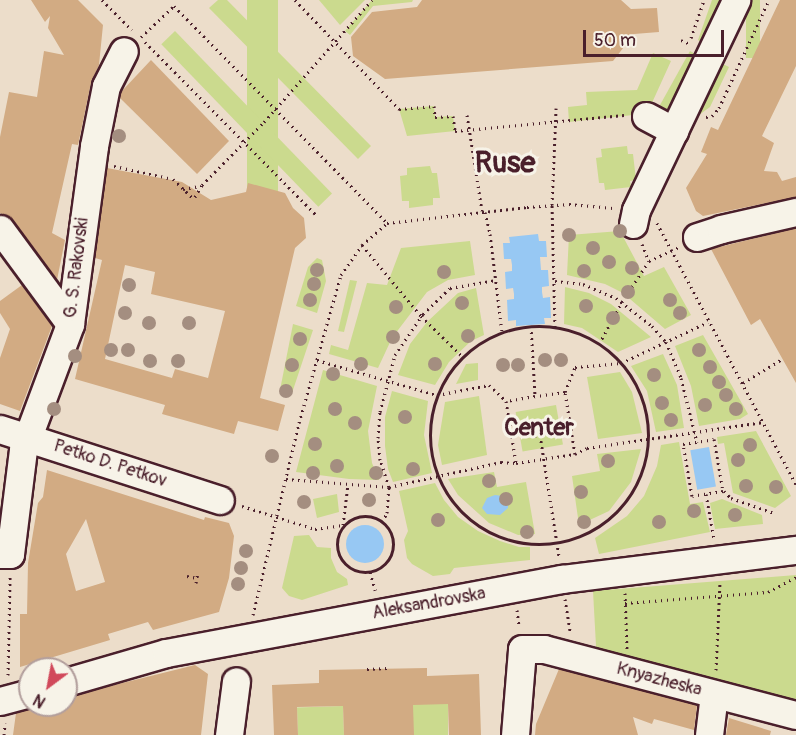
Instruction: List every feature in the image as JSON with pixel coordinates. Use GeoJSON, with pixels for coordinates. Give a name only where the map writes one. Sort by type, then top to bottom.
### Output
{"type":"FeatureCollection","features":[{"type":"Feature","properties":{"kind":"street"},"geometry":{"type":"LineString","coordinates":[[635,217],[736,0]]}},
{"type":"Feature","properties":{"kind":"street","name":"G. S. Rakovski"},"geometry":{"type":"LineString","coordinates":[[5,554],[27,438],[70,324],[92,162],[106,86],[132,45]]}},
{"type":"Feature","properties":{"kind":"street"},"geometry":{"type":"LineString","coordinates":[[646,116],[674,131]]}},
{"type":"Feature","properties":{"kind":"street"},"geometry":{"type":"LineString","coordinates":[[697,237],[721,229],[796,212]]}},
{"type":"Feature","properties":{"kind":"street"},"geometry":{"type":"LineString","coordinates":[[0,229],[70,324]]}},
{"type":"Feature","properties":{"kind":"street","name":"Petko D. Petkov"},"geometry":{"type":"LineString","coordinates":[[0,429],[220,500]]}},
{"type":"Feature","properties":{"kind":"street","name":"Aleksandrovska"},"geometry":{"type":"LineString","coordinates":[[78,679],[166,653],[514,589],[623,570],[796,550]]}},
{"type":"Feature","properties":{"kind":"street","name":"Knyazheska"},"geometry":{"type":"LineString","coordinates":[[522,650],[544,649],[626,671],[712,713],[796,715]]}},
{"type":"Feature","properties":{"kind":"street"},"geometry":{"type":"LineString","coordinates":[[515,735],[522,650]]}},
{"type":"Feature","properties":{"kind":"street"},"geometry":{"type":"LineString","coordinates":[[229,735],[236,681]]}},
{"type":"Feature","properties":{"kind":"path"},"geometry":{"type":"LineString","coordinates":[[102,0],[132,45],[245,142],[317,216]]}},
{"type":"Feature","properties":{"kind":"path"},"geometry":{"type":"LineString","coordinates":[[295,0],[399,109],[434,106],[435,117],[453,116],[455,131],[642,114],[646,116]]}},
{"type":"Feature","properties":{"kind":"path"},"geometry":{"type":"LineString","coordinates":[[92,162],[173,178],[194,197],[202,185],[275,111],[336,44],[372,0]]}},
{"type":"Feature","properties":{"kind":"path"},"geometry":{"type":"LineString","coordinates":[[702,120],[712,117],[719,108],[770,0]]}},
{"type":"Feature","properties":{"kind":"path"},"geometry":{"type":"LineString","coordinates":[[132,45],[174,6],[387,223]]}},
{"type":"Feature","properties":{"kind":"path"},"geometry":{"type":"LineString","coordinates":[[555,327],[552,205],[556,108]]}},
{"type":"Feature","properties":{"kind":"path"},"geometry":{"type":"LineString","coordinates":[[467,115],[496,280],[502,332]]}},
{"type":"Feature","properties":{"kind":"path"},"geometry":{"type":"LineString","coordinates":[[183,189],[202,185]]}},
{"type":"Feature","properties":{"kind":"path"},"geometry":{"type":"LineString","coordinates":[[248,638],[286,479],[341,275],[362,245],[387,223],[570,204],[635,217],[650,211],[796,484]]}},
{"type":"Feature","properties":{"kind":"path"},"geometry":{"type":"LineString","coordinates":[[362,245],[421,316],[463,357]]}},
{"type":"Feature","properties":{"kind":"path"},"geometry":{"type":"LineString","coordinates":[[599,344],[622,302],[649,261],[671,252]]}},
{"type":"Feature","properties":{"kind":"path"},"geometry":{"type":"LineString","coordinates":[[382,522],[387,513],[389,488],[380,460],[378,438],[387,380],[395,355],[421,316],[450,288],[496,280]]}},
{"type":"Feature","properties":{"kind":"path"},"geometry":{"type":"LineString","coordinates":[[555,281],[583,284],[622,302],[652,326],[666,342],[681,378],[698,442]]}},
{"type":"Feature","properties":{"kind":"path"},"geometry":{"type":"LineString","coordinates":[[575,454],[565,392],[575,366],[621,363],[708,321]]}},
{"type":"Feature","properties":{"kind":"path"},"geometry":{"type":"LineString","coordinates":[[531,326],[535,396]]}},
{"type":"Feature","properties":{"kind":"path"},"geometry":{"type":"LineString","coordinates":[[531,326],[555,327],[578,333],[599,344],[621,363],[639,391],[647,424],[648,441],[646,457],[638,480],[615,514],[588,533],[557,543],[524,543],[500,537],[478,526],[454,504],[437,476],[429,435],[437,395],[452,368],[463,357],[474,347],[502,332],[531,326]]}},
{"type":"Feature","properties":{"kind":"path"},"geometry":{"type":"LineString","coordinates":[[743,383],[782,359]]}},
{"type":"Feature","properties":{"kind":"path"},"geometry":{"type":"LineString","coordinates":[[317,360],[437,395],[489,385],[506,401],[516,463]]}},
{"type":"Feature","properties":{"kind":"path"},"geometry":{"type":"LineString","coordinates":[[506,401],[565,392]]}},
{"type":"Feature","properties":{"kind":"path"},"geometry":{"type":"LineString","coordinates":[[546,420],[548,433],[540,435],[532,436],[530,422],[546,420]]}},
{"type":"Feature","properties":{"kind":"path"},"geometry":{"type":"LineString","coordinates":[[286,479],[389,488],[501,462],[516,463],[575,454],[587,448],[696,434],[764,422]]}},
{"type":"Feature","properties":{"kind":"path"},"geometry":{"type":"LineString","coordinates":[[540,435],[544,458]]}},
{"type":"Feature","properties":{"kind":"path"},"geometry":{"type":"LineString","coordinates":[[723,491],[692,496],[683,444],[714,439],[723,491],[731,498],[774,513]]}},
{"type":"Feature","properties":{"kind":"path"},"geometry":{"type":"LineString","coordinates":[[220,500],[315,529],[343,525],[348,486]]}},
{"type":"Feature","properties":{"kind":"path"},"geometry":{"type":"LineString","coordinates":[[366,516],[382,522],[392,536],[393,543],[386,563],[376,570],[365,573],[349,567],[338,553],[337,543],[344,526],[355,518],[366,516]]}},
{"type":"Feature","properties":{"kind":"path"},"geometry":{"type":"LineString","coordinates":[[5,554],[12,698]]}},
{"type":"Feature","properties":{"kind":"path"},"geometry":{"type":"LineString","coordinates":[[623,570],[626,603],[626,671]]}},
{"type":"Feature","properties":{"kind":"path"},"geometry":{"type":"LineString","coordinates":[[187,576],[196,581],[198,572]]}},
{"type":"Feature","properties":{"kind":"path"},"geometry":{"type":"LineString","coordinates":[[626,603],[768,592],[796,577]]}},
{"type":"Feature","properties":{"kind":"path"},"geometry":{"type":"LineString","coordinates":[[712,713],[722,596],[720,580]]}},
{"type":"Feature","properties":{"kind":"path"},"geometry":{"type":"LineString","coordinates":[[514,589],[522,650]]}},
{"type":"Feature","properties":{"kind":"path"},"geometry":{"type":"LineString","coordinates":[[367,669],[387,668]]}},
{"type":"Feature","properties":{"kind":"green space"},"geometry":{"type":"Polygon","coordinates":[[[218,0],[227,0],[371,146],[358,159],[209,8],[218,0]]]}},
{"type":"Feature","properties":{"kind":"green space"},"geometry":{"type":"Polygon","coordinates":[[[247,0],[278,0],[278,194],[247,194],[247,0]]]}},
{"type":"Feature","properties":{"kind":"green space"},"geometry":{"type":"Polygon","coordinates":[[[319,0],[365,0],[340,25],[319,0]]]}},
{"type":"Feature","properties":{"kind":"green space"},"geometry":{"type":"Polygon","coordinates":[[[372,0],[413,0],[412,2],[373,6],[350,35],[345,31],[372,0]]]}},
{"type":"Feature","properties":{"kind":"green space"},"geometry":{"type":"Polygon","coordinates":[[[712,0],[725,0],[704,44],[698,40],[712,0]]]}},
{"type":"Feature","properties":{"kind":"green space"},"geometry":{"type":"Polygon","coordinates":[[[746,0],[760,0],[760,58],[746,58],[746,0]]]}},
{"type":"Feature","properties":{"kind":"green space"},"geometry":{"type":"Polygon","coordinates":[[[175,31],[332,194],[318,207],[161,44],[175,31]]]}},
{"type":"Feature","properties":{"kind":"green space"},"geometry":{"type":"Polygon","coordinates":[[[690,51],[699,56],[663,120],[655,115],[690,51]]]}},
{"type":"Feature","properties":{"kind":"green space"},"geometry":{"type":"Polygon","coordinates":[[[653,53],[671,61],[646,116],[642,114],[569,122],[568,107],[587,105],[586,92],[637,90],[653,53]]]}},
{"type":"Feature","properties":{"kind":"green space"},"geometry":{"type":"Polygon","coordinates":[[[717,61],[729,67],[710,107],[699,115],[690,129],[717,61]]]}},
{"type":"Feature","properties":{"kind":"green space"},"geometry":{"type":"Polygon","coordinates":[[[434,106],[435,117],[453,116],[455,131],[407,136],[399,109],[434,106]]]}},
{"type":"Feature","properties":{"kind":"green space"},"geometry":{"type":"Polygon","coordinates":[[[627,146],[628,154],[633,154],[636,180],[630,181],[631,187],[605,190],[604,183],[599,183],[596,158],[602,157],[601,149],[627,146]]]}},
{"type":"Feature","properties":{"kind":"green space"},"geometry":{"type":"Polygon","coordinates":[[[430,166],[432,173],[437,173],[440,198],[433,198],[433,205],[409,208],[409,201],[402,201],[400,176],[407,175],[407,168],[430,166]]]}},
{"type":"Feature","properties":{"kind":"green space"},"geometry":{"type":"Polygon","coordinates":[[[620,231],[644,276],[664,267],[691,315],[665,329],[623,293],[605,284],[567,275],[569,235],[620,231]]]}},
{"type":"Feature","properties":{"kind":"green space"},"geometry":{"type":"Polygon","coordinates":[[[470,241],[475,275],[448,280],[427,292],[392,338],[378,368],[329,354],[331,345],[348,350],[367,283],[387,285],[401,248],[470,241]]]}},
{"type":"Feature","properties":{"kind":"green space"},"geometry":{"type":"Polygon","coordinates":[[[317,258],[322,260],[326,281],[317,313],[296,306],[308,267],[317,258]]]}},
{"type":"Feature","properties":{"kind":"green space"},"geometry":{"type":"Polygon","coordinates":[[[350,280],[357,281],[344,332],[338,331],[350,280]]]}},
{"type":"Feature","properties":{"kind":"green space"},"geometry":{"type":"Polygon","coordinates":[[[565,287],[589,293],[611,304],[651,337],[618,352],[582,328],[564,324],[565,287]]]}},
{"type":"Feature","properties":{"kind":"green space"},"geometry":{"type":"Polygon","coordinates":[[[476,288],[484,335],[471,341],[449,362],[435,385],[398,375],[410,344],[427,322],[458,293],[476,288]]]}},
{"type":"Feature","properties":{"kind":"green space"},"geometry":{"type":"Polygon","coordinates":[[[293,324],[313,330],[292,393],[280,390],[293,324]]]}},
{"type":"Feature","properties":{"kind":"green space"},"geometry":{"type":"Polygon","coordinates":[[[703,335],[748,414],[740,419],[699,426],[691,386],[675,346],[703,335]]]}},
{"type":"Feature","properties":{"kind":"green space"},"geometry":{"type":"Polygon","coordinates":[[[663,354],[677,385],[684,428],[656,432],[647,391],[631,366],[663,354]]]}},
{"type":"Feature","properties":{"kind":"green space"},"geometry":{"type":"Polygon","coordinates":[[[478,363],[478,380],[456,384],[466,364],[478,363]]]}},
{"type":"Feature","properties":{"kind":"green space"},"geometry":{"type":"Polygon","coordinates":[[[323,370],[377,386],[368,431],[372,463],[379,480],[349,479],[296,472],[323,370]]]}},
{"type":"Feature","properties":{"kind":"green space"},"geometry":{"type":"Polygon","coordinates":[[[620,372],[632,392],[642,433],[598,439],[587,377],[620,372]]]}},
{"type":"Feature","properties":{"kind":"green space"},"geometry":{"type":"Polygon","coordinates":[[[392,391],[428,401],[424,435],[432,473],[393,482],[388,469],[385,446],[385,417],[392,391]]]}},
{"type":"Feature","properties":{"kind":"green space"},"geometry":{"type":"Polygon","coordinates":[[[479,396],[487,455],[442,465],[438,445],[445,402],[479,396]]]}},
{"type":"Feature","properties":{"kind":"green space"},"geometry":{"type":"Polygon","coordinates":[[[556,405],[563,444],[523,452],[516,412],[556,405]]]}},
{"type":"Feature","properties":{"kind":"green space"},"geometry":{"type":"Polygon","coordinates":[[[756,431],[791,496],[775,508],[733,493],[724,443],[718,444],[717,437],[756,431]]]}},
{"type":"Feature","properties":{"kind":"green space"},"geometry":{"type":"Polygon","coordinates":[[[679,442],[690,504],[703,502],[710,532],[599,554],[595,538],[627,516],[644,496],[657,466],[661,445],[679,442]]]}},
{"type":"Feature","properties":{"kind":"green space"},"geometry":{"type":"Polygon","coordinates":[[[641,449],[631,482],[609,511],[579,525],[572,476],[600,471],[597,454],[641,449]]]}},
{"type":"Feature","properties":{"kind":"green space"},"geometry":{"type":"Polygon","coordinates":[[[494,472],[497,487],[526,482],[535,534],[518,535],[489,523],[458,495],[448,479],[494,472]]]}},
{"type":"Feature","properties":{"kind":"green space"},"geometry":{"type":"Polygon","coordinates":[[[435,483],[444,500],[458,517],[478,531],[500,541],[519,547],[530,547],[530,560],[454,568],[450,574],[433,576],[412,564],[407,558],[404,540],[408,531],[399,491],[435,483]]]}},
{"type":"Feature","properties":{"kind":"green space"},"geometry":{"type":"Polygon","coordinates":[[[337,494],[339,512],[317,518],[313,499],[337,494]]]}},
{"type":"Feature","properties":{"kind":"green space"},"geometry":{"type":"Polygon","coordinates":[[[722,499],[762,515],[763,524],[715,529],[710,503],[722,499]]]}},
{"type":"Feature","properties":{"kind":"green space"},"geometry":{"type":"Polygon","coordinates":[[[309,535],[317,547],[331,548],[331,558],[337,572],[347,579],[348,585],[302,600],[289,596],[282,588],[294,536],[309,535]]]}},
{"type":"Feature","properties":{"kind":"green space"},"geometry":{"type":"Polygon","coordinates":[[[796,575],[796,715],[597,664],[593,591],[796,575]]]}},
{"type":"Feature","properties":{"kind":"green space"},"geometry":{"type":"Polygon","coordinates":[[[413,704],[448,704],[448,735],[413,735],[413,704]]]}},
{"type":"Feature","properties":{"kind":"green space"},"geometry":{"type":"Polygon","coordinates":[[[343,706],[344,735],[298,735],[297,708],[343,706]]]}},
{"type":"Feature","properties":{"kind":"water"},"geometry":{"type":"Polygon","coordinates":[[[538,234],[539,241],[546,241],[547,257],[540,257],[541,270],[548,270],[549,286],[542,287],[542,292],[543,298],[550,297],[551,318],[544,318],[545,324],[516,326],[516,320],[508,321],[507,300],[514,299],[514,294],[513,288],[506,289],[505,272],[512,271],[512,265],[511,259],[504,259],[503,243],[510,243],[509,237],[538,234]]]}},
{"type":"Feature","properties":{"kind":"water"},"geometry":{"type":"Polygon","coordinates":[[[709,447],[716,486],[697,490],[690,450],[709,447]]]}},
{"type":"Feature","properties":{"kind":"water"},"geometry":{"type":"Polygon","coordinates":[[[495,495],[503,496],[508,501],[508,508],[500,515],[487,514],[482,508],[487,498],[495,495]]]}},
{"type":"Feature","properties":{"kind":"water"},"geometry":{"type":"Polygon","coordinates":[[[365,525],[372,526],[378,531],[383,537],[383,551],[378,557],[372,562],[365,563],[358,562],[352,557],[347,551],[346,544],[347,537],[352,531],[358,526],[365,525]]]}},
{"type":"Feature","properties":{"kind":"building"},"geometry":{"type":"Polygon","coordinates":[[[31,0],[78,0],[103,25],[99,65],[91,83],[78,145],[72,144],[52,233],[65,240],[57,280],[13,220],[0,213],[0,137],[9,92],[37,97],[44,51],[64,55],[48,28],[50,16],[45,22],[31,0]]]}},
{"type":"Feature","properties":{"kind":"building"},"geometry":{"type":"Polygon","coordinates":[[[422,0],[621,0],[631,9],[657,8],[659,32],[634,34],[613,61],[385,79],[353,56],[351,37],[372,12],[417,7],[422,0]]]}},
{"type":"Feature","properties":{"kind":"building"},"geometry":{"type":"Polygon","coordinates":[[[780,0],[796,0],[796,66],[762,136],[774,143],[764,171],[777,172],[782,181],[796,177],[796,197],[703,216],[696,211],[686,188],[707,154],[701,152],[711,127],[718,130],[780,0]]]}},
{"type":"Feature","properties":{"kind":"building"},"geometry":{"type":"Polygon","coordinates":[[[151,60],[229,141],[197,174],[120,98],[121,92],[151,60]]]}},
{"type":"Feature","properties":{"kind":"building"},"geometry":{"type":"Polygon","coordinates":[[[107,168],[182,182],[211,200],[246,192],[248,183],[285,193],[293,208],[304,218],[306,238],[295,248],[260,398],[285,405],[278,431],[238,421],[234,434],[162,414],[165,405],[75,379],[102,260],[95,258],[107,168]],[[125,265],[105,359],[172,378],[175,369],[208,378],[225,311],[151,294],[155,272],[125,265]]]}},
{"type":"Feature","properties":{"kind":"building"},"geometry":{"type":"Polygon","coordinates":[[[796,228],[796,383],[760,319],[751,325],[711,249],[796,228]]]}},
{"type":"Feature","properties":{"kind":"building"},"geometry":{"type":"Polygon","coordinates":[[[22,285],[52,326],[20,411],[0,404],[0,358],[10,329],[0,313],[0,301],[22,285]]]}},
{"type":"Feature","properties":{"kind":"building"},"geometry":{"type":"Polygon","coordinates":[[[47,470],[204,520],[205,517],[229,523],[234,536],[229,578],[219,612],[153,630],[148,622],[108,634],[110,640],[53,657],[20,657],[20,614],[27,614],[28,563],[38,503],[43,497],[47,470]],[[86,519],[66,554],[76,591],[105,582],[86,519]]]}},
{"type":"Feature","properties":{"kind":"building"},"geometry":{"type":"Polygon","coordinates":[[[195,665],[208,674],[201,735],[13,735],[16,713],[18,712],[18,717],[78,717],[78,694],[195,665]]]}},
{"type":"Feature","properties":{"kind":"building"},"geometry":{"type":"Polygon","coordinates":[[[427,668],[427,676],[479,674],[481,735],[449,735],[448,704],[413,705],[414,735],[344,735],[343,706],[297,707],[298,735],[274,735],[272,685],[319,683],[319,670],[427,668]]]}},
{"type":"Feature","properties":{"kind":"building"},"geometry":{"type":"Polygon","coordinates":[[[559,669],[697,705],[694,730],[654,719],[652,724],[633,717],[638,735],[535,735],[536,724],[559,669]]]}},
{"type":"Feature","properties":{"kind":"building"},"geometry":{"type":"Polygon","coordinates":[[[729,718],[771,731],[770,735],[726,735],[729,718]]]}},
{"type":"Feature","properties":{"kind":"district","name":"Ruse"},"geometry":{"type":"Point","coordinates":[505,163]}},
{"type":"Feature","properties":{"kind":"district","name":"Center"},"geometry":{"type":"Point","coordinates":[539,428]}}]}
